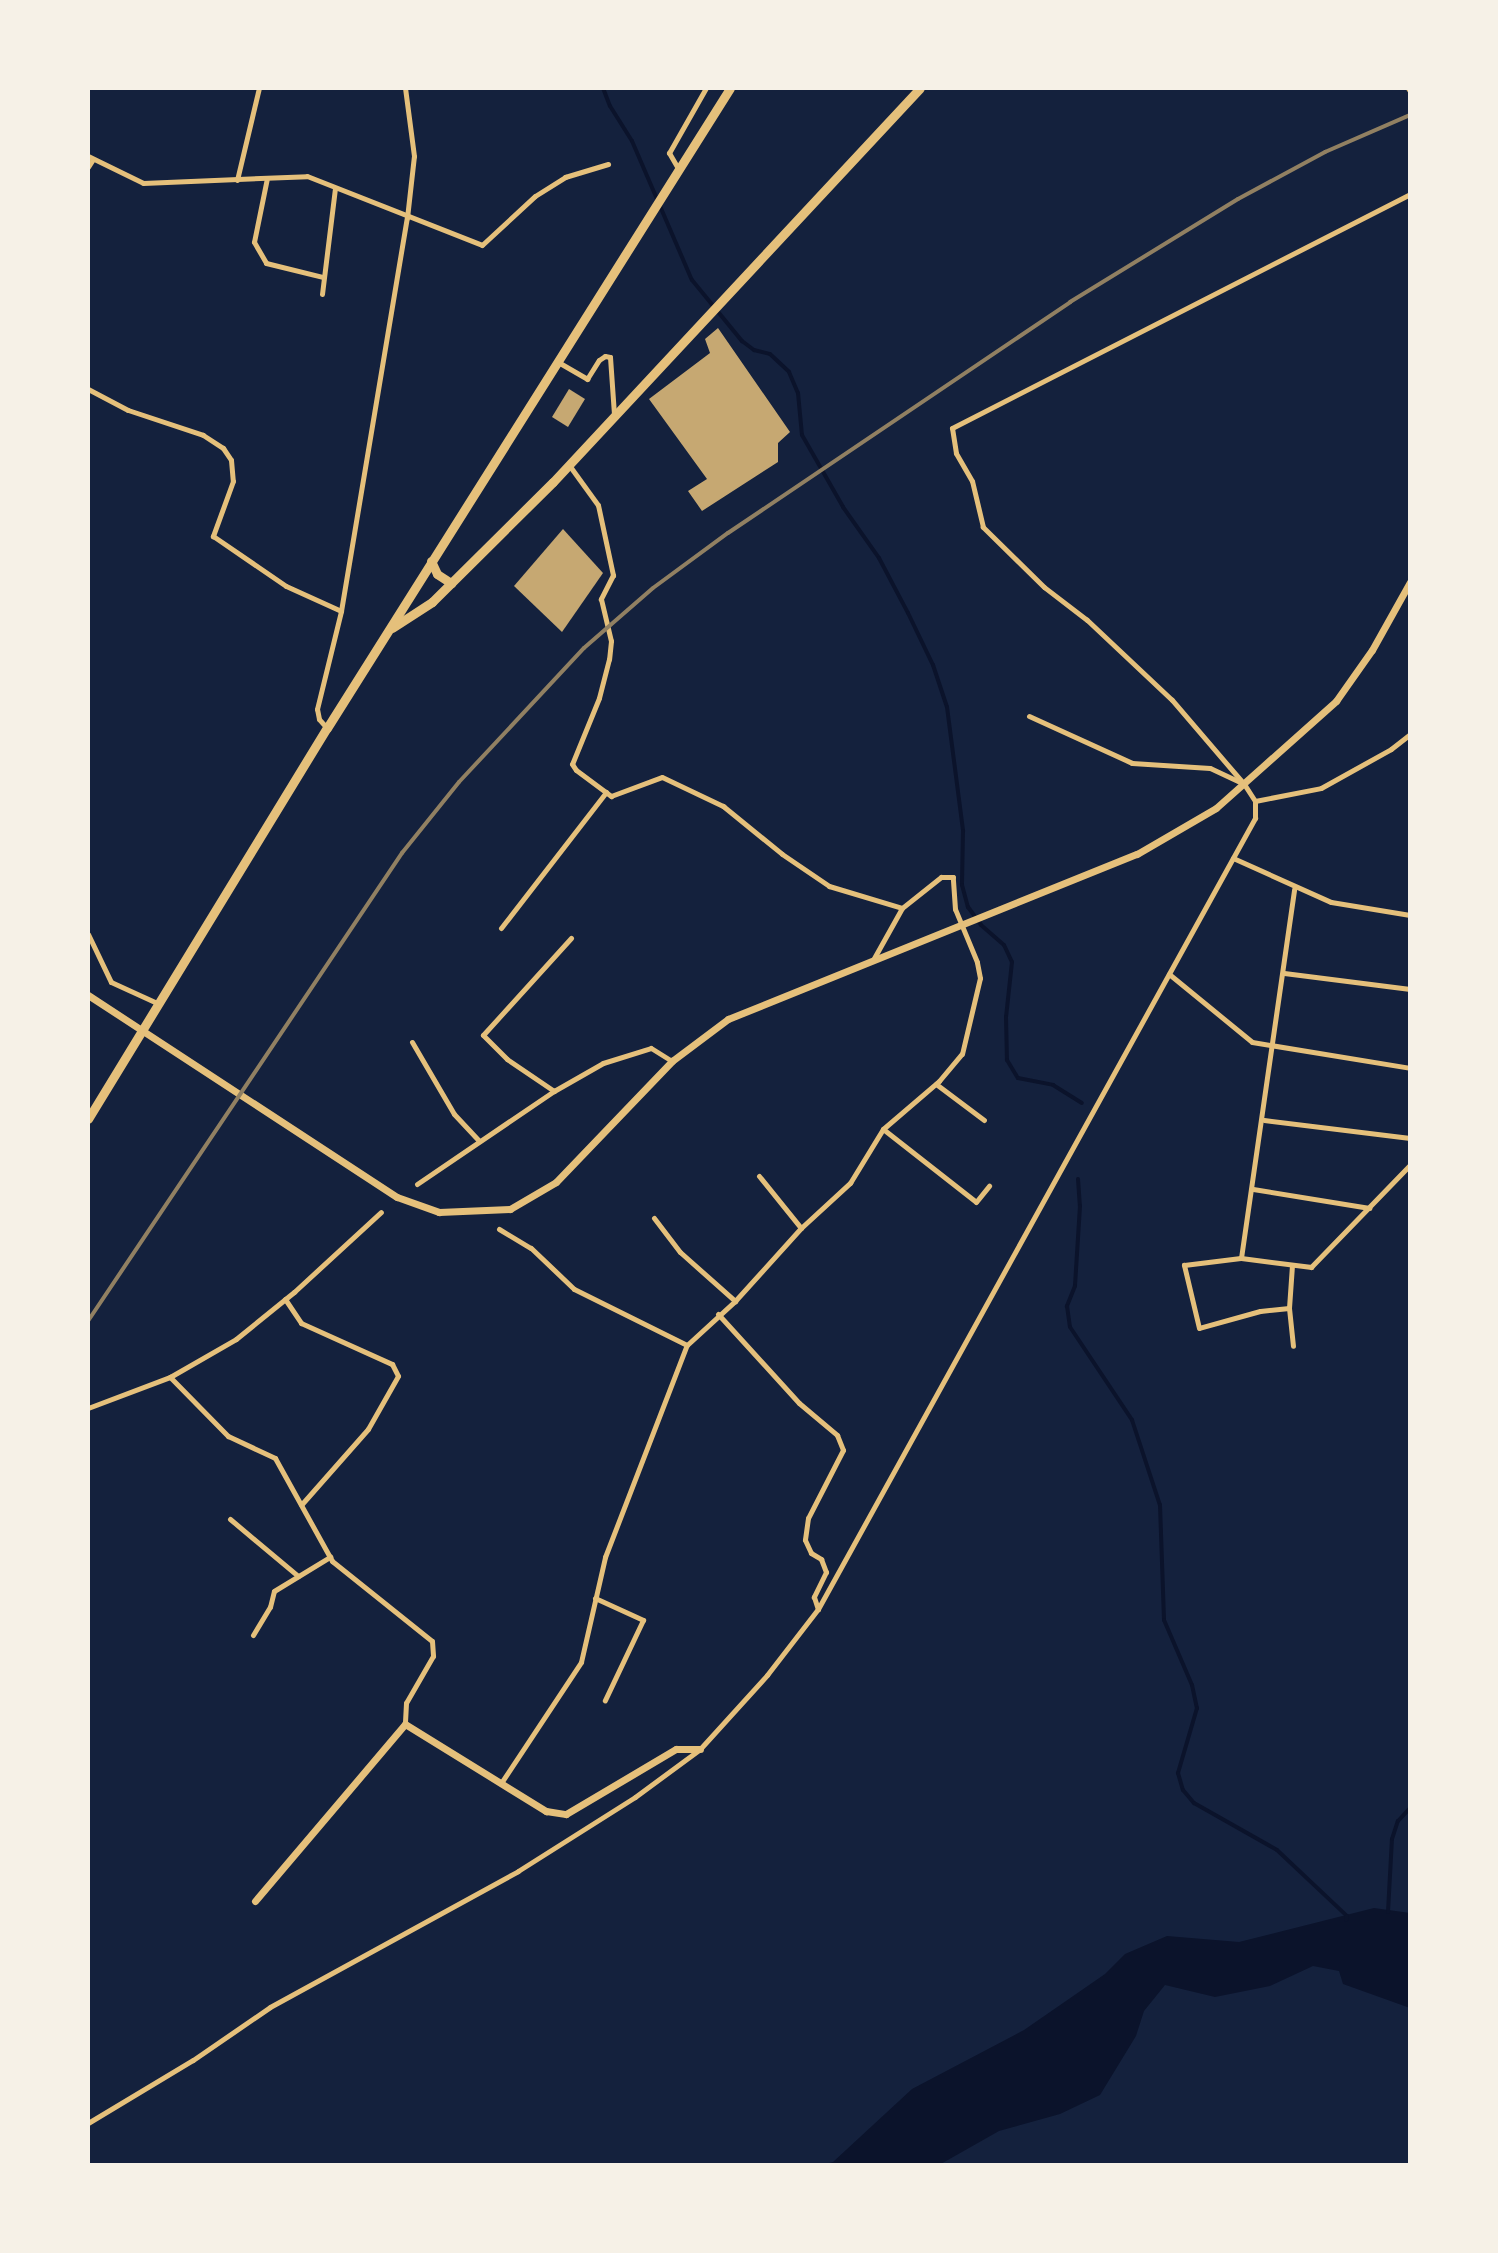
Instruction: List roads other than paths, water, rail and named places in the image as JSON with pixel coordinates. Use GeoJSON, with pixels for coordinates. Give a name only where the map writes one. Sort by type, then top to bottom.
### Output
{"type":"FeatureCollection","features":[{"type":"Feature","properties":{"kind":"highway"},"geometry":{"type":"LineString","coordinates":[[88,1119],[327,728],[730,88]]}},
{"type":"Feature","properties":{"kind":"highway"},"geometry":{"type":"LineString","coordinates":[[389,629],[421,611],[569,465],[920,88]]}},
{"type":"Feature","properties":{"kind":"highway"},"geometry":{"type":"LineString","coordinates":[[431,561],[437,574],[451,583]]}},
{"type":"Feature","properties":{"kind":"street"},"geometry":{"type":"LineString","coordinates":[[237,180],[259,88]]}},
{"type":"Feature","properties":{"kind":"street"},"geometry":{"type":"LineString","coordinates":[[327,728],[319,719],[317,709],[341,611],[407,218],[414,156],[405,88]]}},
{"type":"Feature","properties":{"kind":"street"},"geometry":{"type":"LineString","coordinates":[[679,171],[669,153],[706,88]]}},
{"type":"Feature","properties":{"kind":"street"},"geometry":{"type":"LineString","coordinates":[[88,167],[90,158],[143,183],[307,176],[482,245],[535,196],[565,177],[608,164]]}},
{"type":"Feature","properties":{"kind":"street"},"geometry":{"type":"LineString","coordinates":[[267,178],[254,242],[266,263],[323,277]]}},
{"type":"Feature","properties":{"kind":"street"},"geometry":{"type":"LineString","coordinates":[[322,294],[335,188]]}},
{"type":"Feature","properties":{"kind":"street"},"geometry":{"type":"LineString","coordinates":[[88,2123],[193,2060],[270,2007],[518,1871],[635,1797],[700,1749],[767,1675],[818,1609],[1255,818],[1255,801],[1244,784],[1172,700],[1087,620],[1044,587],[983,527],[972,481],[956,453],[952,428],[1410,194]]}},
{"type":"Feature","properties":{"kind":"street"},"geometry":{"type":"LineString","coordinates":[[557,362],[587,379],[599,360],[610,357],[614,417]]}},
{"type":"Feature","properties":{"kind":"street"},"geometry":{"type":"LineString","coordinates":[[88,389],[128,410],[203,435],[223,448],[231,460],[233,481],[213,536],[286,586],[341,611]]}},
{"type":"Feature","properties":{"kind":"street"},"geometry":{"type":"LineString","coordinates":[[569,465],[598,505],[613,575],[601,599],[611,641],[609,659],[599,698],[572,764],[611,796],[662,777],[723,806],[782,854],[829,886],[902,908]]}},
{"type":"Feature","properties":{"kind":"street"},"geometry":{"type":"LineString","coordinates":[[88,995],[397,1197],[439,1212],[478,1213],[510,1209],[556,1182],[672,1061],[728,1019],[1149,847],[1187,828],[1244,784],[1336,701],[1372,650],[1410,582]]}},
{"type":"Feature","properties":{"kind":"street"},"geometry":{"type":"LineString","coordinates":[[1029,716],[1132,763],[1210,768],[1244,784]]}},
{"type":"Feature","properties":{"kind":"street"},"geometry":{"type":"LineString","coordinates":[[1255,801],[1321,788],[1391,749],[1410,734]]}},
{"type":"Feature","properties":{"kind":"street"},"geometry":{"type":"LineString","coordinates":[[501,928],[606,792]]}},
{"type":"Feature","properties":{"kind":"street"},"geometry":{"type":"LineString","coordinates":[[1233,858],[1294,889],[1357,909],[1410,915]]}},
{"type":"Feature","properties":{"kind":"street"},"geometry":{"type":"LineString","coordinates":[[501,1783],[581,1662],[605,1557],[687,1345],[735,1301],[801,1228],[850,1183],[883,1129],[936,1084],[962,1054],[980,978],[952,895],[953,877],[941,877],[902,908],[874,958]]}},
{"type":"Feature","properties":{"kind":"street"},"geometry":{"type":"LineString","coordinates":[[1241,1258],[1264,1120],[1294,889]]}},
{"type":"Feature","properties":{"kind":"street"},"geometry":{"type":"LineString","coordinates":[[88,934],[111,982],[159,1004]]}},
{"type":"Feature","properties":{"kind":"street"},"geometry":{"type":"LineString","coordinates":[[554,1091],[507,1059],[483,1035],[571,938]]}},
{"type":"Feature","properties":{"kind":"street"},"geometry":{"type":"LineString","coordinates":[[1284,973],[1410,989]]}},
{"type":"Feature","properties":{"kind":"street"},"geometry":{"type":"LineString","coordinates":[[1169,974],[1252,1042],[1410,1068]]}},
{"type":"Feature","properties":{"kind":"street"},"geometry":{"type":"LineString","coordinates":[[412,1042],[454,1114],[479,1141]]}},
{"type":"Feature","properties":{"kind":"street"},"geometry":{"type":"LineString","coordinates":[[417,1184],[554,1091],[603,1063],[651,1048],[672,1061]]}},
{"type":"Feature","properties":{"kind":"street"},"geometry":{"type":"LineString","coordinates":[[936,1084],[984,1120]]}},
{"type":"Feature","properties":{"kind":"street"},"geometry":{"type":"LineString","coordinates":[[1264,1120],[1410,1138]]}},
{"type":"Feature","properties":{"kind":"street"},"geometry":{"type":"LineString","coordinates":[[883,1129],[976,1202],[989,1186]]}},
{"type":"Feature","properties":{"kind":"street"},"geometry":{"type":"LineString","coordinates":[[1289,1308],[1260,1311],[1199,1328],[1184,1265],[1241,1258],[1311,1267],[1410,1165]]}},
{"type":"Feature","properties":{"kind":"street"},"geometry":{"type":"LineString","coordinates":[[759,1176],[801,1228]]}},
{"type":"Feature","properties":{"kind":"street"},"geometry":{"type":"LineString","coordinates":[[1253,1189],[1369,1208]]}},
{"type":"Feature","properties":{"kind":"street"},"geometry":{"type":"LineString","coordinates":[[88,1408],[170,1377],[236,1339],[381,1212]]}},
{"type":"Feature","properties":{"kind":"street"},"geometry":{"type":"LineString","coordinates":[[654,1218],[680,1252],[735,1301]]}},
{"type":"Feature","properties":{"kind":"street"},"geometry":{"type":"LineString","coordinates":[[499,1229],[531,1248],[574,1289],[687,1345]]}},
{"type":"Feature","properties":{"kind":"street"},"geometry":{"type":"LineString","coordinates":[[1292,1265],[1289,1308],[1293,1346]]}},
{"type":"Feature","properties":{"kind":"street"},"geometry":{"type":"LineString","coordinates":[[285,1299],[301,1323],[392,1364],[398,1376],[368,1429],[301,1505]]}},
{"type":"Feature","properties":{"kind":"street"},"geometry":{"type":"LineString","coordinates":[[718,1314],[799,1403],[837,1435],[843,1450],[808,1518],[805,1540],[811,1553],[821,1559],[826,1572],[814,1597],[818,1609]]}},
{"type":"Feature","properties":{"kind":"street"},"geometry":{"type":"LineString","coordinates":[[170,1377],[228,1436],[275,1458],[330,1557],[354,1582],[432,1641],[433,1656],[406,1703],[405,1724],[255,1901]]}},
{"type":"Feature","properties":{"kind":"street"},"geometry":{"type":"LineString","coordinates":[[230,1519],[298,1576]]}},
{"type":"Feature","properties":{"kind":"street"},"geometry":{"type":"LineString","coordinates":[[253,1635],[270,1607],[274,1591],[330,1557]]}},
{"type":"Feature","properties":{"kind":"street"},"geometry":{"type":"LineString","coordinates":[[595,1598],[643,1620],[605,1700]]}},
{"type":"Feature","properties":{"kind":"street"},"geometry":{"type":"LineString","coordinates":[[405,1724],[546,1811],[566,1814],[676,1749],[700,1749]]}},
{"type":"Feature","properties":{"kind":"water"},"geometry":{"type":"Polygon","coordinates":[[[1374,1908],[1410,1913],[1410,2008],[1343,1984],[1339,1971],[1313,1966],[1270,1986],[1215,1997],[1165,1985],[1144,2011],[1136,2036],[1100,2095],[1060,2114],[999,2131],[939,2165],[822,2165],[833,2162],[912,2089],[1024,2030],[1105,1974],[1125,1954],[1167,1936],[1239,1942],[1374,1908]]]}},
{"type":"Feature","properties":{"kind":"waterway"},"geometry":{"type":"LineString","coordinates":[[603,88],[610,106],[632,141],[692,280],[742,341],[754,350],[770,354],[789,372],[798,393],[802,435],[843,507],[879,558],[933,665],[947,707],[963,831],[962,885],[968,907],[981,925],[1004,945],[1012,962],[1006,1017],[1007,1060],[1018,1078],[1053,1085],[1082,1103]]}},
{"type":"Feature","properties":{"kind":"waterway"},"geometry":{"type":"LineString","coordinates":[[1078,1179],[1080,1206],[1075,1286],[1067,1306],[1070,1327],[1132,1420],[1160,1505],[1164,1620],[1192,1685],[1197,1708],[1178,1773],[1183,1790],[1194,1803],[1277,1850],[1347,1916],[1346,1920]]}},
{"type":"Feature","properties":{"kind":"waterway"},"geometry":{"type":"LineString","coordinates":[[1388,1912],[1392,1839],[1398,1821],[1410,1808]]}},
{"type":"Feature","properties":{"kind":"railway"},"geometry":{"type":"LineString","coordinates":[[88,1321],[402,853],[459,782],[584,648],[653,588],[728,533],[1070,302],[1238,199],[1325,152],[1410,115]]}}]}
